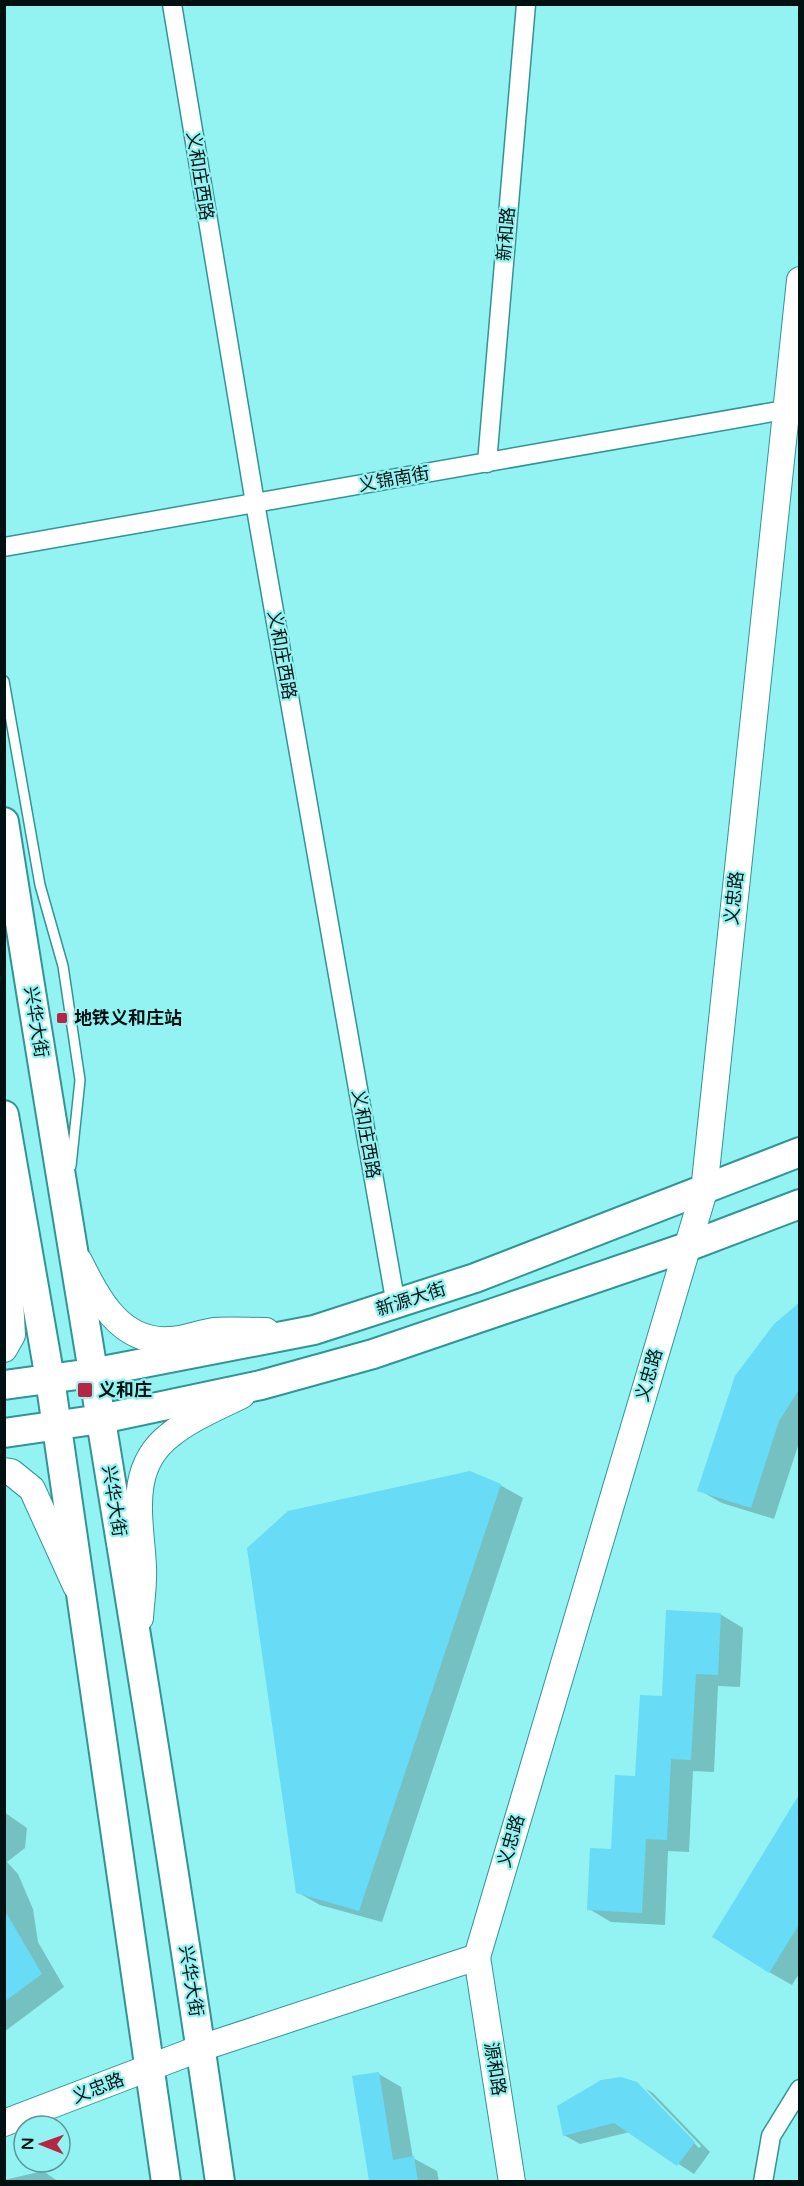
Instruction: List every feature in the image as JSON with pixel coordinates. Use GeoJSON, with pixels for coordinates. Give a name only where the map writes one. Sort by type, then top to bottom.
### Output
{"type":"FeatureCollection","features":[{"type":"Feature","properties":{"kind":"main road","name":"兴华大街"},"geometry":{"type":"LineString","coordinates":[[4,822],[70,1244],[139,1651],[220,2181]]}},
{"type":"Feature","properties":{"kind":"main road"},"geometry":{"type":"LineString","coordinates":[[5,1120],[50,1379],[166,2181]]}},
{"type":"Feature","properties":{"kind":"main road","name":"新源大街"},"geometry":{"type":"LineString","coordinates":[[4,1384],[92,1373],[314,1330],[486,1274],[800,1152]]}},
{"type":"Feature","properties":{"kind":"main road"},"geometry":{"type":"LineString","coordinates":[[4,1433],[101,1419],[261,1384],[373,1354],[687,1247],[800,1204]]}},
{"type":"Feature","properties":{"kind":"street","name":"义和庄西路"},"geometry":{"type":"LineString","coordinates":[[172,4],[255,503],[396,1305]]}},
{"type":"Feature","properties":{"kind":"street","name":"新和路"},"geometry":{"type":"LineString","coordinates":[[487,462],[526,4]]}},
{"type":"Feature","properties":{"kind":"street","name":"义忠路"},"geometry":{"type":"LineString","coordinates":[[4,2123],[201,2048],[477,1957],[704,1191],[784,410],[800,280]]}},
{"type":"Feature","properties":{"kind":"street","name":"义锦南街"},"geometry":{"type":"LineString","coordinates":[[4,548],[784,410]]}},
{"type":"Feature","properties":{"kind":"street"},"geometry":{"type":"LineString","coordinates":[[4,1349],[12,1335],[8,1265],[18,1186]]}},
{"type":"Feature","properties":{"kind":"street"},"geometry":{"type":"LineString","coordinates":[[70,1244],[100,1302],[125,1329],[150,1340],[171,1340],[214,1332],[314,1330]]}},
{"type":"Feature","properties":{"kind":"street"},"geometry":{"type":"LineString","coordinates":[[139,1651],[143,1567],[138,1526],[138,1491],[147,1462],[168,1436],[261,1384]]}},
{"type":"Feature","properties":{"kind":"street"},"geometry":{"type":"LineString","coordinates":[[4,1471],[11,1472],[32,1489],[81,1596]]}},
{"type":"Feature","properties":{"kind":"street","name":"源和路"},"geometry":{"type":"LineString","coordinates":[[477,1957],[512,2181]]}},
{"type":"Feature","properties":{"kind":"street"},"geometry":{"type":"LineString","coordinates":[[764,2181],[771,2136],[800,2089]]}},
{"type":"Feature","properties":{"kind":"lane"},"geometry":{"type":"LineString","coordinates":[[4,681],[40,885],[63,966],[80,1080],[66,1216]]}},
{"type":"Feature","properties":{"kind":"building"},"geometry":{"type":"Polygon","coordinates":[[[800,1302],[800,1388],[779,1421],[751,1508],[697,1491],[735,1376],[774,1324],[800,1302]]]}},
{"type":"Feature","properties":{"kind":"building"},"geometry":{"type":"Polygon","coordinates":[[[470,1471],[501,1484],[359,1911],[296,1893],[247,1548],[288,1511],[470,1471]]]}},
{"type":"Feature","properties":{"kind":"building"},"geometry":{"type":"Polygon","coordinates":[[[666,1610],[721,1613],[718,1675],[696,1674],[691,1760],[671,1759],[667,1840],[646,1839],[642,1913],[587,1910],[590,1848],[611,1849],[615,1775],[635,1776],[640,1695],[662,1696],[666,1610]]]}},
{"type":"Feature","properties":{"kind":"building"},"geometry":{"type":"Polygon","coordinates":[[[800,1793],[800,1923],[769,1973],[712,1937],[800,1793]]]}},
{"type":"Feature","properties":{"kind":"building"},"geometry":{"type":"Polygon","coordinates":[[[4,1909],[42,1974],[4,2002],[4,1909]]]}},
{"type":"Feature","properties":{"kind":"building"},"geometry":{"type":"Polygon","coordinates":[[[379,2072],[393,2160],[414,2156],[418,2181],[369,2181],[352,2076],[379,2072]]]}},
{"type":"Feature","properties":{"kind":"building"},"geometry":{"type":"Polygon","coordinates":[[[621,2077],[637,2082],[695,2142],[677,2166],[614,2123],[563,2136],[557,2106],[601,2080],[621,2077]]]}},
{"type":"Feature","properties":{"kind":"place","name":"地铁义和庄站"},"geometry":{"type":"Point","coordinates":[62,1018]}},
{"type":"Feature","properties":{"kind":"place","name":"义和庄"},"geometry":{"type":"Point","coordinates":[85,1390]}}]}
